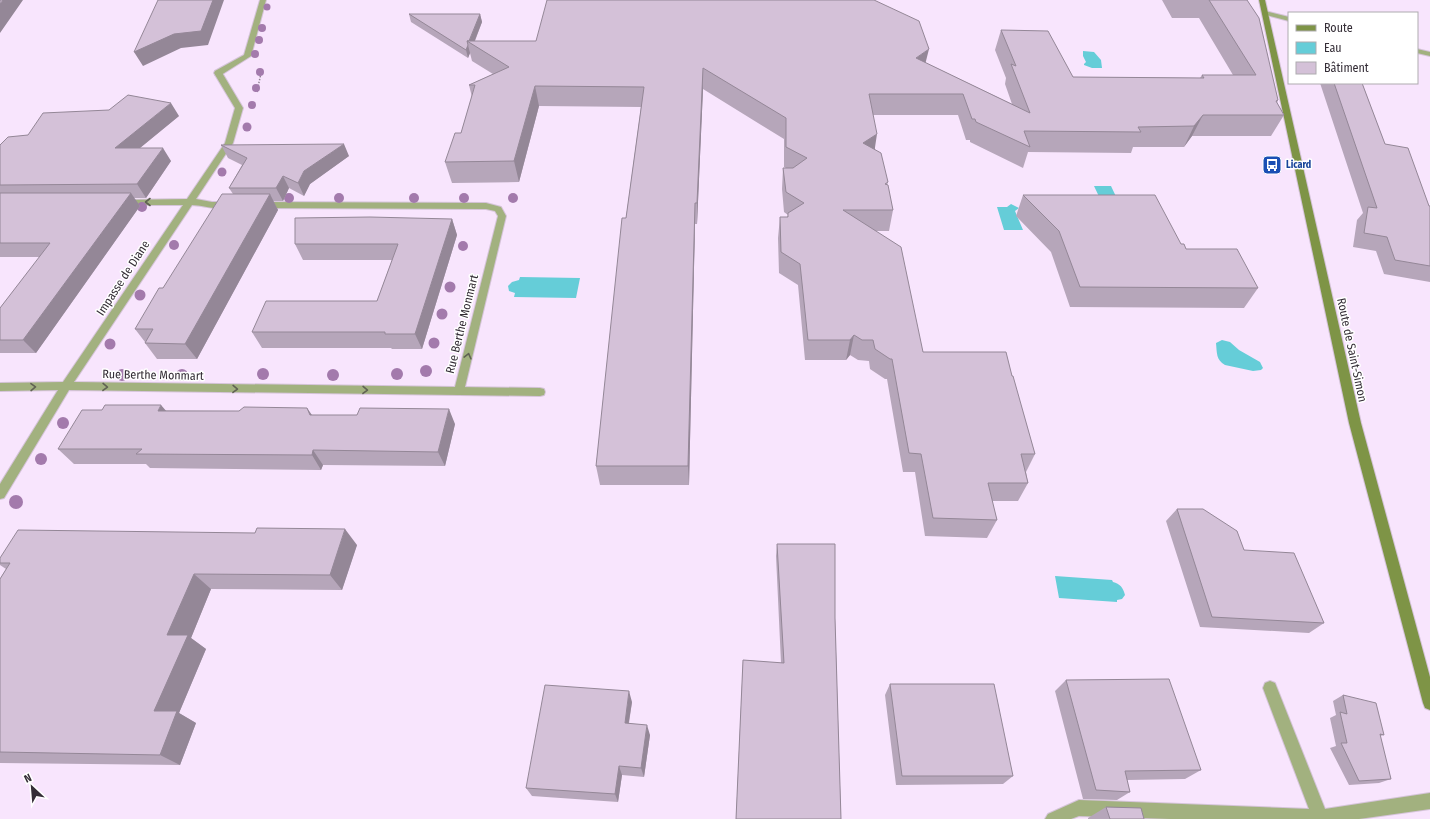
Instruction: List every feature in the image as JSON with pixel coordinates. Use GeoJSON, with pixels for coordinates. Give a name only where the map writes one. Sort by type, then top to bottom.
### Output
{"type":"FeatureCollection","features":[{"type":"Feature","properties":{"kind":"main road","name":"Route de Saint-Simon"},"geometry":{"type":"LineString","coordinates":[[1262,0],[1355,423],[1430,703]]}},
{"type":"Feature","properties":{"kind":"street","name":"Impasse de Diane"},"geometry":{"type":"LineString","coordinates":[[0,494],[66,386],[229,142],[239,108],[218,73],[247,56],[263,0]]}},
{"type":"Feature","properties":{"kind":"street"},"geometry":{"type":"LineString","coordinates":[[1265,13],[1288,19]]}},
{"type":"Feature","properties":{"kind":"street"},"geometry":{"type":"LineString","coordinates":[[1418,51],[1430,54]]}},
{"type":"Feature","properties":{"kind":"street"},"geometry":{"type":"LineString","coordinates":[[111,202],[201,202],[212,205],[236,205]]}},
{"type":"Feature","properties":{"kind":"street","name":"Rue Berthe Monmart"},"geometry":{"type":"LineString","coordinates":[[0,387],[66,386],[459,391],[502,216],[498,209],[486,206],[252,205]]}},
{"type":"Feature","properties":{"kind":"street"},"geometry":{"type":"LineString","coordinates":[[459,391],[540,392]]}},
{"type":"Feature","properties":{"kind":"street"},"geometry":{"type":"LineString","coordinates":[[1270,688],[1321,818]]}},
{"type":"Feature","properties":{"kind":"street"},"geometry":{"type":"LineString","coordinates":[[1053,819],[1079,808],[1321,818],[1430,801]]}},
{"type":"Feature","properties":{"kind":"water"},"geometry":{"type":"Polygon","coordinates":[[[1083,51],[1094,52],[1101,60],[1102,68],[1092,68],[1084,65],[1086,62],[1083,56],[1083,51]]]}},
{"type":"Feature","properties":{"kind":"water"},"geometry":{"type":"Polygon","coordinates":[[[1094,186],[1111,186],[1120,205],[1104,207],[1094,186]]]}},
{"type":"Feature","properties":{"kind":"water"},"geometry":{"type":"Polygon","coordinates":[[[1011,204],[1019,208],[1015,211],[1023,230],[1004,230],[997,207],[1007,207],[1011,204]]]}},
{"type":"Feature","properties":{"kind":"water"},"geometry":{"type":"Polygon","coordinates":[[[520,277],[580,278],[576,298],[514,297],[515,293],[509,291],[508,286],[512,282],[519,280],[520,277]]]}},
{"type":"Feature","properties":{"kind":"water"},"geometry":{"type":"Polygon","coordinates":[[[1222,340],[1230,342],[1239,350],[1260,362],[1263,368],[1261,370],[1253,371],[1222,363],[1218,356],[1216,343],[1222,340]]]}},
{"type":"Feature","properties":{"kind":"water"},"geometry":{"type":"Polygon","coordinates":[[[1055,576],[1112,580],[1121,586],[1125,595],[1122,599],[1117,600],[1117,602],[1059,598],[1055,576]]]}},
{"type":"Feature","properties":{"kind":"building"},"geometry":{"type":"Polygon","coordinates":[[[158,0],[213,0],[201,31],[174,34],[134,52],[158,0]]]}},
{"type":"Feature","properties":{"kind":"building"},"geometry":{"type":"Polygon","coordinates":[[[547,0],[874,0],[919,21],[929,49],[916,58],[1030,113],[1011,64],[1016,66],[1001,30],[1048,31],[1073,77],[1204,78],[1202,75],[1256,75],[1209,0],[1247,0],[1259,18],[1278,100],[1276,101],[1284,115],[1203,115],[1194,126],[1138,127],[1141,132],[1024,131],[1030,147],[976,122],[975,119],[972,119],[963,94],[869,94],[877,134],[863,143],[881,153],[888,182],[885,184],[888,185],[893,210],[843,210],[901,247],[923,352],[1006,352],[1035,454],[1021,454],[1028,483],[988,483],[997,520],[933,518],[921,454],[909,453],[892,359],[875,349],[873,340],[862,340],[854,335],[850,340],[808,340],[800,264],[781,252],[780,217],[788,217],[788,213],[804,203],[786,192],[783,168],[793,168],[807,158],[786,147],[786,118],[703,68],[697,203],[695,203],[688,466],[596,466],[622,218],[626,218],[644,87],[535,86],[514,161],[445,162],[455,133],[461,133],[475,85],[469,85],[509,67],[467,41],[536,41],[547,0]]]}},
{"type":"Feature","properties":{"kind":"building"},"geometry":{"type":"Polygon","coordinates":[[[409,14],[480,14],[469,41],[467,41],[468,45],[466,50],[409,14]]]}},
{"type":"Feature","properties":{"kind":"building"},"geometry":{"type":"Polygon","coordinates":[[[1334,84],[1362,84],[1385,144],[1408,148],[1430,206],[1430,266],[1395,260],[1387,237],[1364,233],[1368,207],[1377,208],[1334,84]]]}},
{"type":"Feature","properties":{"kind":"building"},"geometry":{"type":"Polygon","coordinates":[[[128,95],[171,103],[115,148],[163,148],[137,184],[0,185],[0,145],[8,137],[28,135],[43,113],[109,110],[128,95]]]}},
{"type":"Feature","properties":{"kind":"building"},"geometry":{"type":"Polygon","coordinates":[[[344,144],[304,171],[298,183],[283,176],[276,188],[229,188],[247,158],[221,145],[344,144]]]}},
{"type":"Feature","properties":{"kind":"building"},"geometry":{"type":"Polygon","coordinates":[[[0,193],[131,193],[23,340],[0,340],[0,308],[50,243],[0,243],[0,193]]]}},
{"type":"Feature","properties":{"kind":"building"},"geometry":{"type":"Polygon","coordinates":[[[222,194],[270,194],[185,344],[145,343],[153,329],[135,329],[159,288],[163,288],[222,194]]]}},
{"type":"Feature","properties":{"kind":"building"},"geometry":{"type":"Polygon","coordinates":[[[1023,195],[1155,195],[1181,244],[1184,244],[1186,249],[1237,249],[1258,288],[1080,287],[1059,231],[1023,195]]]}},
{"type":"Feature","properties":{"kind":"building"},"geometry":{"type":"Polygon","coordinates":[[[370,217],[452,219],[415,334],[385,334],[385,332],[252,332],[266,301],[377,301],[398,244],[295,244],[295,218],[370,217]]]}},
{"type":"Feature","properties":{"kind":"building"},"geometry":{"type":"Polygon","coordinates":[[[105,405],[161,405],[158,411],[239,411],[244,407],[307,408],[310,415],[357,415],[360,408],[449,409],[438,452],[313,450],[312,455],[136,454],[142,449],[58,449],[82,410],[102,410],[105,405]]]}},
{"type":"Feature","properties":{"kind":"building"},"geometry":{"type":"Polygon","coordinates":[[[1177,509],[1203,509],[1237,531],[1244,550],[1294,553],[1324,623],[1212,617],[1177,509]]]}},
{"type":"Feature","properties":{"kind":"building"},"geometry":{"type":"Polygon","coordinates":[[[257,528],[345,529],[330,575],[194,574],[167,635],[188,635],[154,711],[177,711],[160,755],[0,752],[0,579],[10,563],[0,563],[0,558],[18,530],[255,533],[257,528]]]}},
{"type":"Feature","properties":{"kind":"building"},"geometry":{"type":"Polygon","coordinates":[[[777,544],[835,544],[835,618],[841,819],[736,819],[743,660],[784,663],[777,544]]]}},
{"type":"Feature","properties":{"kind":"building"},"geometry":{"type":"Polygon","coordinates":[[[1169,679],[1201,770],[1125,771],[1130,792],[1096,790],[1066,680],[1169,679]]]}},
{"type":"Feature","properties":{"kind":"building"},"geometry":{"type":"Polygon","coordinates":[[[890,684],[994,684],[1013,776],[902,776],[890,684]]]}},
{"type":"Feature","properties":{"kind":"building"},"geometry":{"type":"Polygon","coordinates":[[[545,685],[629,691],[625,723],[647,725],[641,768],[619,766],[615,794],[526,788],[545,685]]]}},
{"type":"Feature","properties":{"kind":"building"},"geometry":{"type":"Polygon","coordinates":[[[1343,695],[1376,703],[1384,735],[1380,734],[1391,779],[1359,781],[1341,743],[1347,743],[1340,712],[1347,714],[1343,695]]]}},
{"type":"Feature","properties":{"kind":"building"},"geometry":{"type":"Polygon","coordinates":[[[1106,807],[1141,808],[1144,819],[1110,819],[1106,807]]]}},
{"type":"Feature","properties":{"kind":"place","name":"Licard"},"geometry":{"type":"Point","coordinates":[1272,165]}}]}
